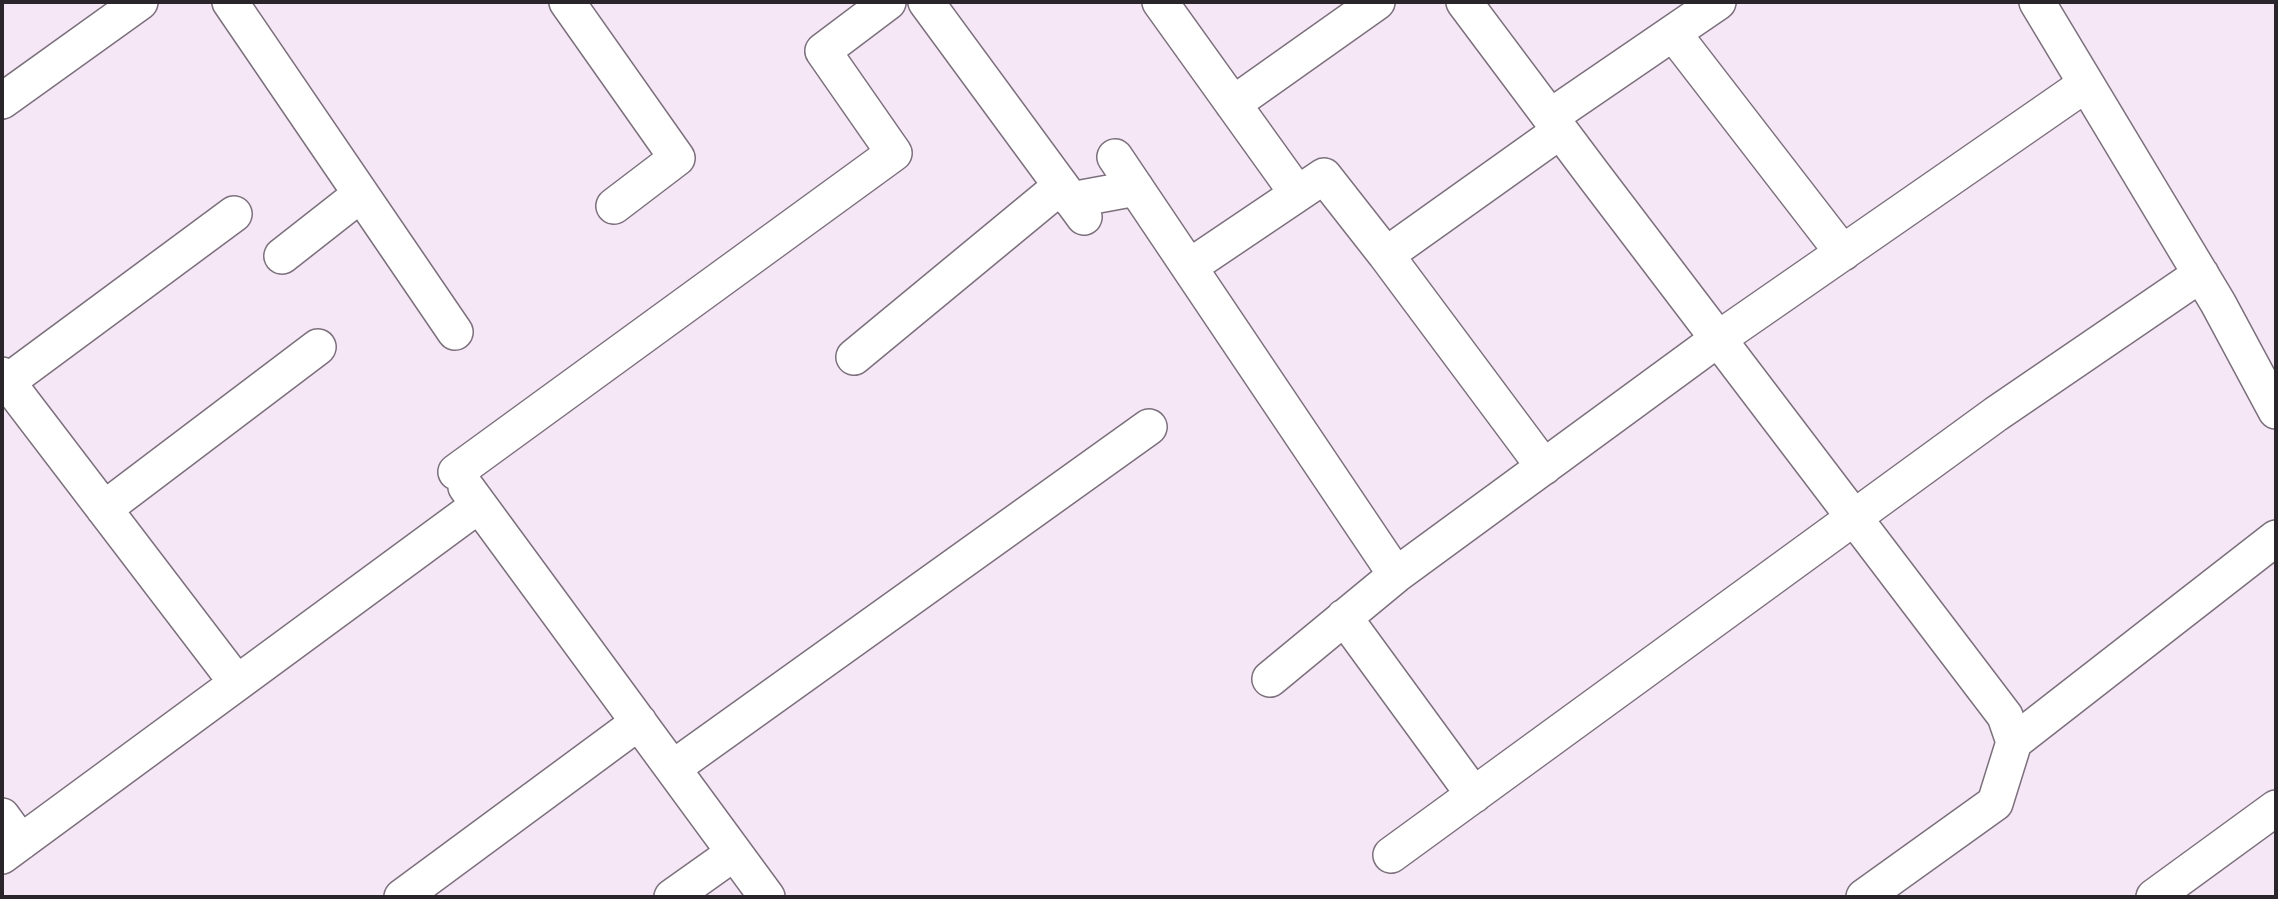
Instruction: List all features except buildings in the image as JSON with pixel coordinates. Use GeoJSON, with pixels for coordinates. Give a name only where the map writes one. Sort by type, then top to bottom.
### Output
{"type":"FeatureCollection","features":[{"type":"Feature","properties":{"kind":"street"},"geometry":{"type":"LineString","coordinates":[[2,100],[140,2]]}},
{"type":"Feature","properties":{"kind":"street"},"geometry":{"type":"LineString","coordinates":[[230,2],[455,332]]}},
{"type":"Feature","properties":{"kind":"street"},"geometry":{"type":"LineString","coordinates":[[567,2],[677,158],[614,206]]}},
{"type":"Feature","properties":{"kind":"street"},"geometry":{"type":"LineString","coordinates":[[767,897],[452,467],[894,153],[823,51],[888,2]]}},
{"type":"Feature","properties":{"kind":"street"},"geometry":{"type":"LineString","coordinates":[[926,2],[1072,201]]}},
{"type":"Feature","properties":{"kind":"street"},"geometry":{"type":"LineString","coordinates":[[1160,2],[1297,193]]}},
{"type":"Feature","properties":{"kind":"street"},"geometry":{"type":"LineString","coordinates":[[1233,104],[1377,2]]}},
{"type":"Feature","properties":{"kind":"street"},"geometry":{"type":"LineString","coordinates":[[1464,2],[2005,716],[2014,742]]}},
{"type":"Feature","properties":{"kind":"street"},"geometry":{"type":"LineString","coordinates":[[1386,255],[1673,33],[1718,2]]}},
{"type":"Feature","properties":{"kind":"street"},"geometry":{"type":"LineString","coordinates":[[2037,2],[2201,274],[2276,411]]}},
{"type":"Feature","properties":{"kind":"street"},"geometry":{"type":"LineString","coordinates":[[1673,33],[1843,253]]}},
{"type":"Feature","properties":{"kind":"street"},"geometry":{"type":"LineString","coordinates":[[1269,679],[1396,575],[1718,339],[2086,85]]}},
{"type":"Feature","properties":{"kind":"street"},"geometry":{"type":"LineString","coordinates":[[1115,156],[1396,575]]}},
{"type":"Feature","properties":{"kind":"street"},"geometry":{"type":"LineString","coordinates":[[1189,267],[1324,176],[1544,467]]}},
{"type":"Feature","properties":{"kind":"street"},"geometry":{"type":"LineString","coordinates":[[853,357],[1072,201],[1136,188]]}},
{"type":"Feature","properties":{"kind":"street"},"geometry":{"type":"LineString","coordinates":[[282,256],[360,194]]}},
{"type":"Feature","properties":{"kind":"street"},"geometry":{"type":"LineString","coordinates":[[234,214],[4,378],[237,683]]}},
{"type":"Feature","properties":{"kind":"street"},"geometry":{"type":"LineString","coordinates":[[1391,855],[1996,414],[2201,274]]}},
{"type":"Feature","properties":{"kind":"street"},"geometry":{"type":"LineString","coordinates":[[104,509],[318,347]]}},
{"type":"Feature","properties":{"kind":"street"},"geometry":{"type":"LineString","coordinates":[[673,768],[1149,427]]}},
{"type":"Feature","properties":{"kind":"street"},"geometry":{"type":"LineString","coordinates":[[8,838],[237,683],[479,505]]}},
{"type":"Feature","properties":{"kind":"street"},"geometry":{"type":"LineString","coordinates":[[1864,897],[1994,803],[2014,742],[2276,538]]}},
{"type":"Feature","properties":{"kind":"street"},"geometry":{"type":"LineString","coordinates":[[1344,617],[1474,794]]}},
{"type":"Feature","properties":{"kind":"street"},"geometry":{"type":"LineString","coordinates":[[402,897],[639,722]]}},
{"type":"Feature","properties":{"kind":"street"},"geometry":{"type":"LineString","coordinates":[[2154,897],[2276,808]]}},
{"type":"Feature","properties":{"kind":"street"},"geometry":{"type":"LineString","coordinates":[[672,897],[734,853]]}}]}
